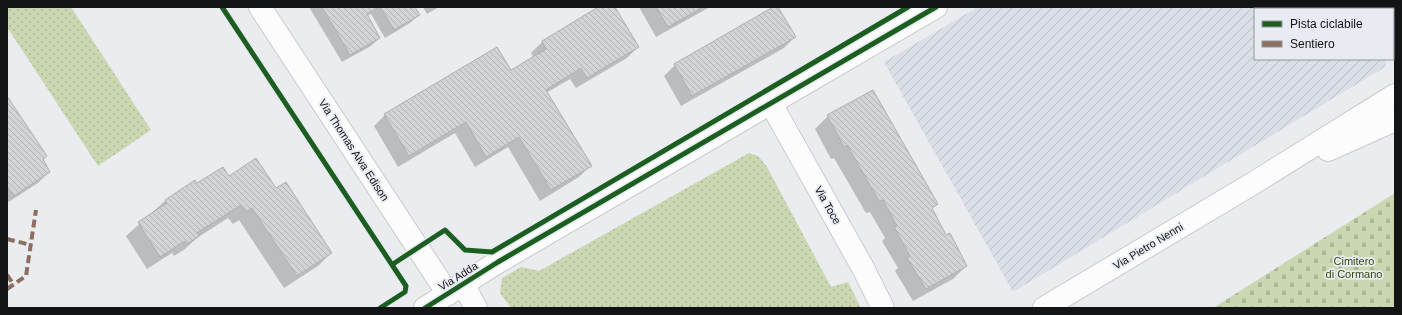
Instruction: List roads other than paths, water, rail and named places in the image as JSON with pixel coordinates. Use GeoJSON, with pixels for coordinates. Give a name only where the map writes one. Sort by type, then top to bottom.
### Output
{"type":"FeatureCollection","features":[{"type":"Feature","properties":{"kind":"street","name":"Via Thomas Alva Edison"},"geometry":{"type":"LineString","coordinates":[[260,7],[455,289],[476,308]]}},
{"type":"Feature","properties":{"kind":"street","name":"Via Adda"},"geometry":{"type":"LineString","coordinates":[[425,308],[498,262],[770,102],[936,7]]}},
{"type":"Feature","properties":{"kind":"street","name":"Via Pietro Nenni"},"geometry":{"type":"LineString","coordinates":[[1044,308],[1252,184],[1395,95]]}},
{"type":"Feature","properties":{"kind":"street","name":"Via Toce"},"geometry":{"type":"LineString","coordinates":[[770,102],[863,268],[883,308]]}},
{"type":"Feature","properties":{"kind":"street","name":"Via Pietro Nenni"},"geometry":{"type":"LineString","coordinates":[[1252,184],[1395,120]]}},
{"type":"Feature","properties":{"kind":"park label","name":"Cimitero di Cormano"},"geometry":{"type":"Point","coordinates":[1354,267]}}]}
